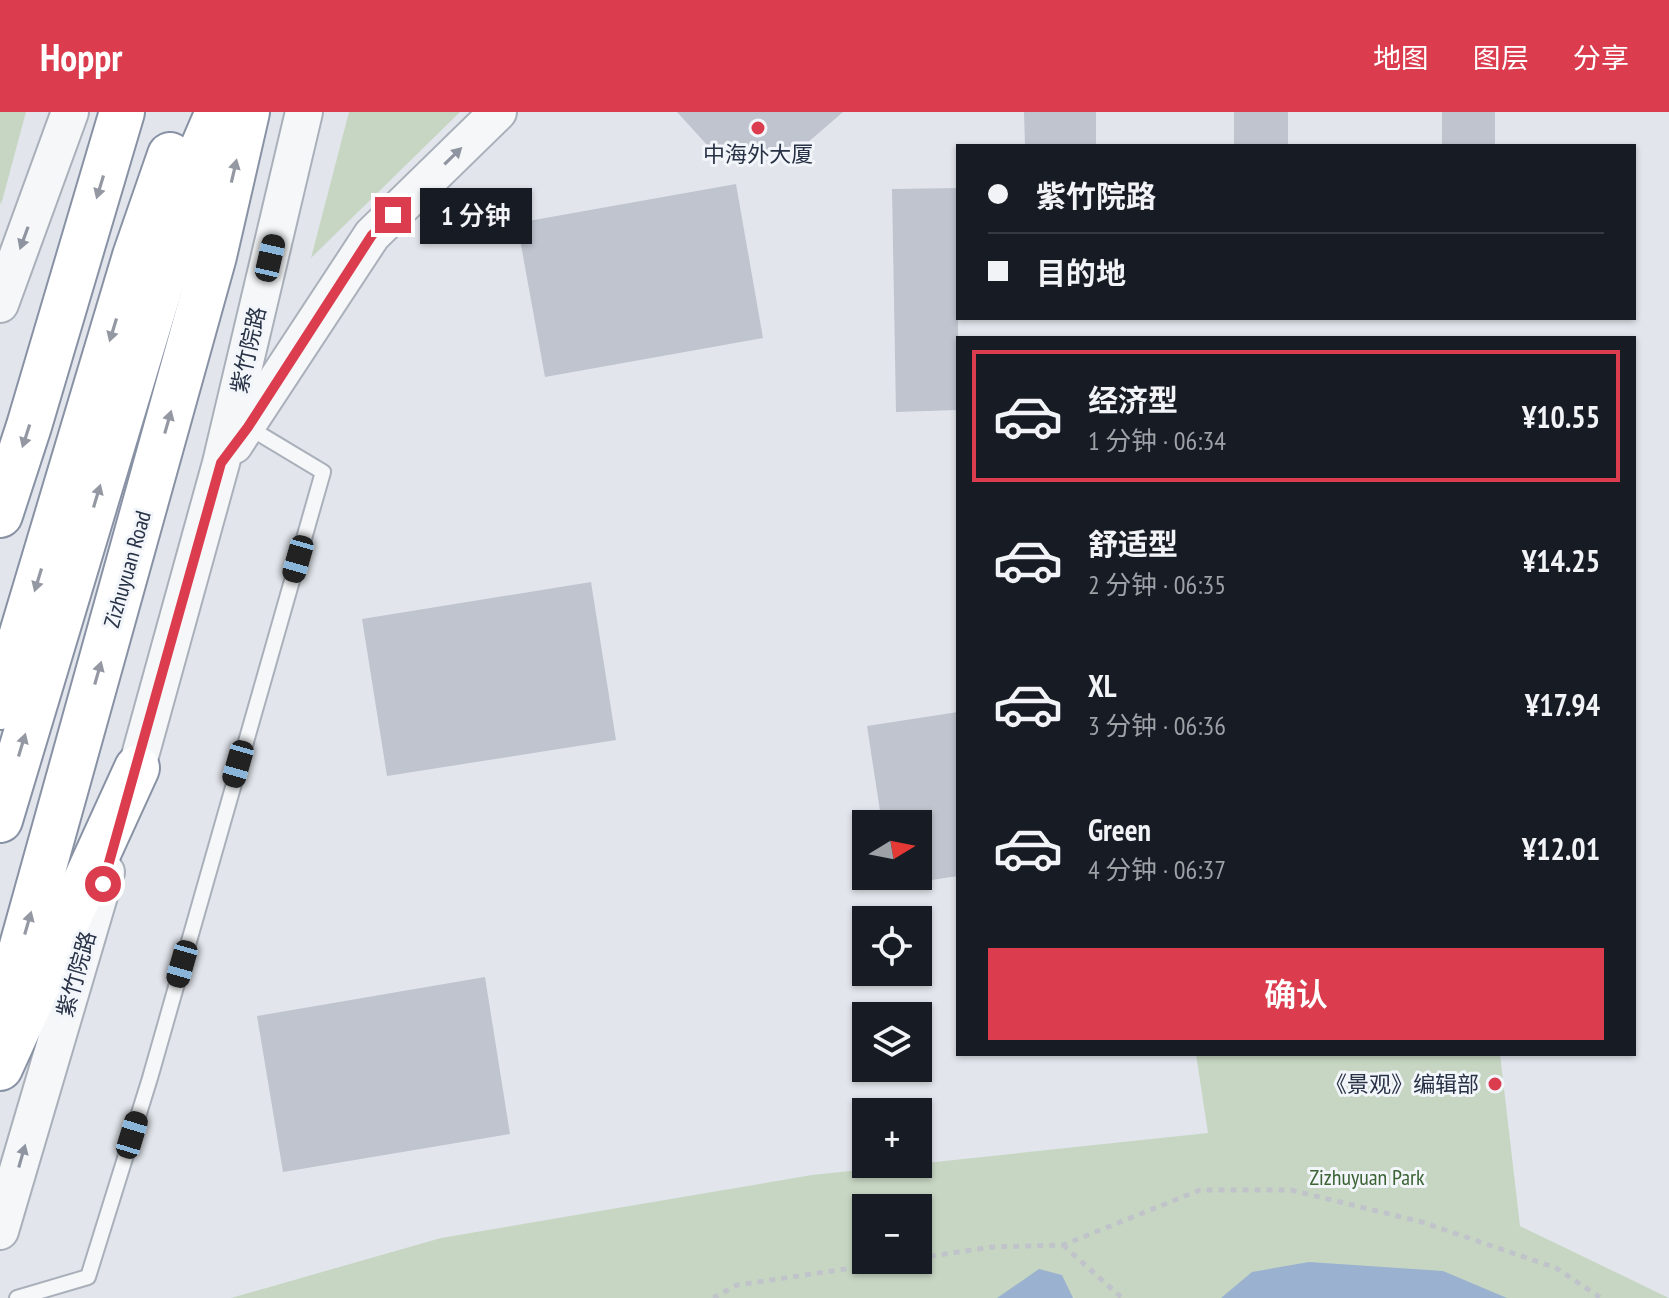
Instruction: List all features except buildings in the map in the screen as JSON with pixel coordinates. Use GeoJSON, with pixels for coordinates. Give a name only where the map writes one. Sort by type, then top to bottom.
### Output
{"type":"FeatureCollection","features":[{"type":"Feature","properties":{"kind":"highway"},"geometry":{"type":"LineString","coordinates":[[0,515],[122,112]]}},
{"type":"Feature","properties":{"kind":"highway"},"geometry":{"type":"LineString","coordinates":[[0,820],[151,261],[174,142],[187,112]]}},
{"type":"Feature","properties":{"kind":"highway"},"geometry":{"type":"LineString","coordinates":[[0,707],[151,261],[218,112]]}},
{"type":"Feature","properties":{"kind":"highway","name":"Zizhuyuan Road"},"geometry":{"type":"LineString","coordinates":[[0,1025],[214,256],[247,112]]}},
{"type":"Feature","properties":{"kind":"highway"},"geometry":{"type":"LineString","coordinates":[[0,1068],[137,768]]}},
{"type":"Feature","properties":{"kind":"street"},"geometry":{"type":"LineString","coordinates":[[0,304],[70,112]]}},
{"type":"Feature","properties":{"kind":"street","name":"紫竹院路"},"geometry":{"type":"LineString","coordinates":[[0,1231],[137,768],[221,463],[304,112]]}},
{"type":"Feature","properties":{"kind":"street"},"geometry":{"type":"LineString","coordinates":[[221,463],[248,427],[372,235],[498,112]]}},
{"type":"Feature","properties":{"kind":"lane"},"geometry":{"type":"LineString","coordinates":[[17,1298],[88,1277],[150,1078],[323,472],[248,427]]}},
{"type":"Feature","properties":{"kind":"path"},"geometry":{"type":"LineString","coordinates":[[932,1256],[992,1247],[1063,1245],[1200,1190],[1291,1190],[1422,1222],[1556,1268],[1601,1298]]}},
{"type":"Feature","properties":{"kind":"path"},"geometry":{"type":"LineString","coordinates":[[1063,1245],[1122,1298]]}},
{"type":"Feature","properties":{"kind":"path"},"geometry":{"type":"LineString","coordinates":[[713,1298],[737,1285],[852,1268]]}},
{"type":"Feature","properties":{"kind":"green space"},"geometry":{"type":"Polygon","coordinates":[[[0,112],[26,112],[1,205],[0,200],[0,112]]]}},
{"type":"Feature","properties":{"kind":"green space"},"geometry":{"type":"Polygon","coordinates":[[[349,112],[460,112],[311,258],[349,112]]]}},
{"type":"Feature","properties":{"kind":"green space","name":"Zizhuyuan Park"},"geometry":{"type":"Polygon","coordinates":[[[1196,1056],[1500,1056],[1520,1226],[1669,1298],[231,1298],[441,1238],[812,1175],[852,1171],[852,1178],[932,1178],[932,1162],[1208,1133],[1196,1056]]]}},
{"type":"Feature","properties":{"kind":"water"},"geometry":{"type":"Polygon","coordinates":[[[1309,1262],[1443,1271],[1507,1298],[1221,1298],[1252,1272],[1309,1262]]]}},
{"type":"Feature","properties":{"kind":"water"},"geometry":{"type":"Polygon","coordinates":[[[1039,1269],[1062,1275],[1073,1298],[997,1298],[1039,1269]]]}},
{"type":"Feature","properties":{"kind":"place","name":"中海外大厦"},"geometry":{"type":"Point","coordinates":[758,128]}},
{"type":"Feature","properties":{"kind":"place","name":"《景观》编辑部"},"geometry":{"type":"Point","coordinates":[1495,1084]}},
{"type":"Feature","properties":{"kind":"route"},"geometry":{"type":"LineString","coordinates":[[103,884],[221,463],[248,427],[372,235],[393,215]]}}]}
